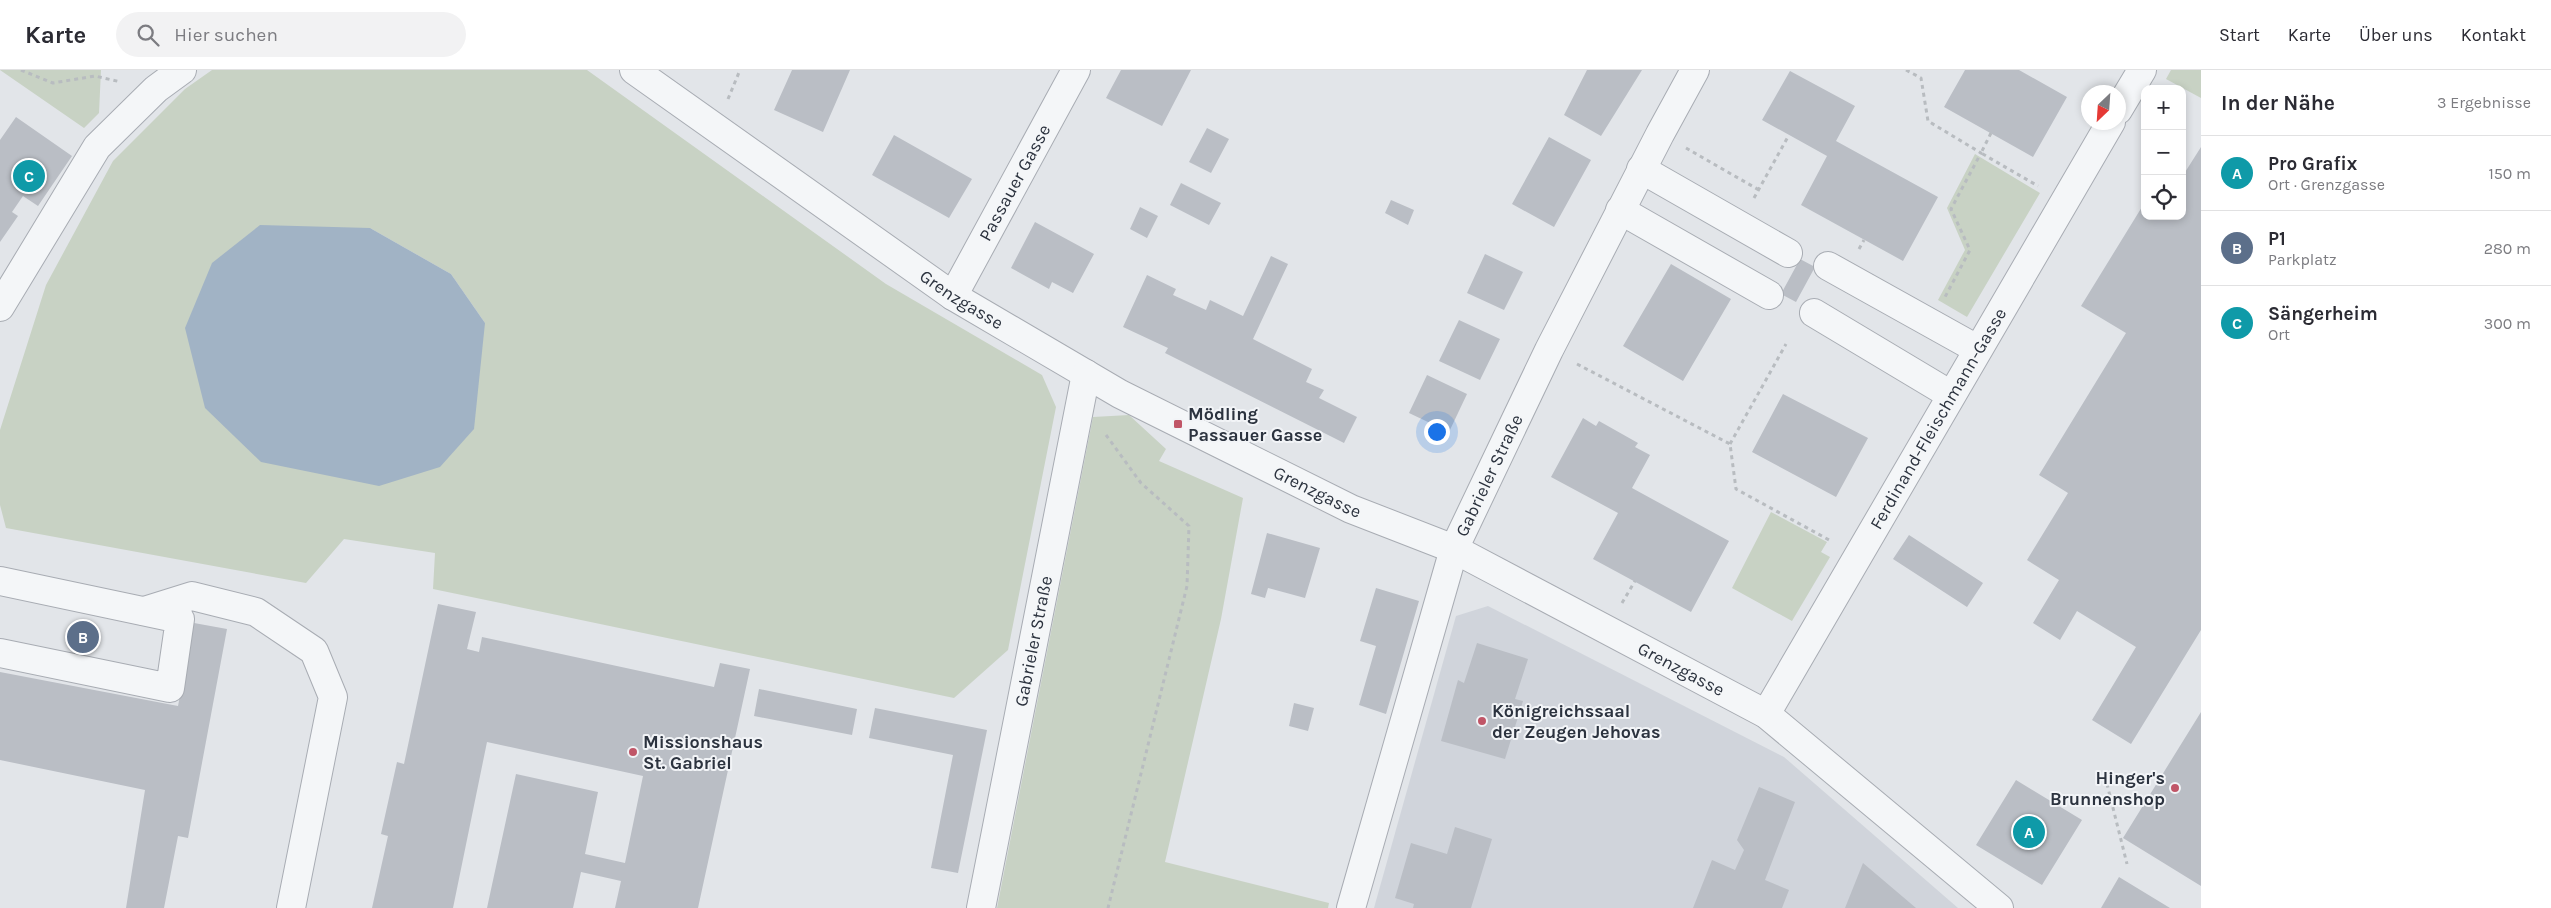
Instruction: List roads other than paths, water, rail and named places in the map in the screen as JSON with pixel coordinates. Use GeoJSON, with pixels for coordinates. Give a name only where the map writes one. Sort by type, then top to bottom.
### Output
{"type":"FeatureCollection","features":[{"type":"Feature","properties":{"kind":"street"},"geometry":{"type":"LineString","coordinates":[[0,308],[98,147],[156,89],[182,70]]}},
{"type":"Feature","properties":{"kind":"street","name":"Grenzgasse"},"geometry":{"type":"LineString","coordinates":[[634,70],[953,296],[1086,374],[1170,420],[1350,509],[1454,549],[1766,714],[1999,908]]}},
{"type":"Feature","properties":{"kind":"street","name":"Passauer Gasse"},"geometry":{"type":"LineString","coordinates":[[953,296],[1076,70]]}},
{"type":"Feature","properties":{"kind":"street","name":"Gabrieler Straße"},"geometry":{"type":"LineString","coordinates":[[1351,908],[1454,549],[1549,350],[1620,210],[1695,70]]}},
{"type":"Feature","properties":{"kind":"street"},"geometry":{"type":"LineString","coordinates":[[2126,97],[2142,70]]}},
{"type":"Feature","properties":{"kind":"street","name":"Ferdinand-Fleischmann-Gasse"},"geometry":{"type":"LineString","coordinates":[[1766,714],[2106,130]]}},
{"type":"Feature","properties":{"kind":"street"},"geometry":{"type":"LineString","coordinates":[[1641,170],[1788,253]]}},
{"type":"Feature","properties":{"kind":"street"},"geometry":{"type":"LineString","coordinates":[[1620,210],[1769,295]]}},
{"type":"Feature","properties":{"kind":"street"},"geometry":{"type":"LineString","coordinates":[[1828,266],[1977,349]]}},
{"type":"Feature","properties":{"kind":"street"},"geometry":{"type":"LineString","coordinates":[[1814,313],[1951,394]]}},
{"type":"Feature","properties":{"kind":"street","name":"Gabrieler Straße"},"geometry":{"type":"LineString","coordinates":[[981,908],[1086,374]]}},
{"type":"Feature","properties":{"kind":"street"},"geometry":{"type":"LineString","coordinates":[[0,581],[180,619],[170,688],[0,653]]}},
{"type":"Feature","properties":{"kind":"street"},"geometry":{"type":"LineString","coordinates":[[144,611],[192,596],[256,612],[314,652],[333,697],[291,908]]}},
{"type":"Feature","properties":{"kind":"water"},"geometry":{"type":"Polygon","coordinates":[[[260,225],[370,228],[451,274],[485,323],[474,429],[440,467],[379,486],[261,462],[205,408],[185,328],[212,263],[260,225]]]}},
{"type":"Feature","properties":{"kind":"place","name":"Sängerheim"},"geometry":{"type":"Point","coordinates":[29,176]}},
{"type":"Feature","properties":{"kind":"place","name":"Mödling Passauer Gasse"},"geometry":{"type":"Point","coordinates":[1178,424]}},
{"type":"Feature","properties":{"kind":"place","name":"P1"},"geometry":{"type":"Point","coordinates":[83,637]}},
{"type":"Feature","properties":{"kind":"place","name":"Königreichssaal der Zeugen Jehovas"},"geometry":{"type":"Point","coordinates":[1482,721]}},
{"type":"Feature","properties":{"kind":"place","name":"Missionshaus St. Gabriel"},"geometry":{"type":"Point","coordinates":[633,752]}},
{"type":"Feature","properties":{"kind":"place","name":"Hinger's Brunnenshop"},"geometry":{"type":"Point","coordinates":[2175,788]}},
{"type":"Feature","properties":{"kind":"place","name":"Pro Grafix"},"geometry":{"type":"Point","coordinates":[2029,832]}}]}
